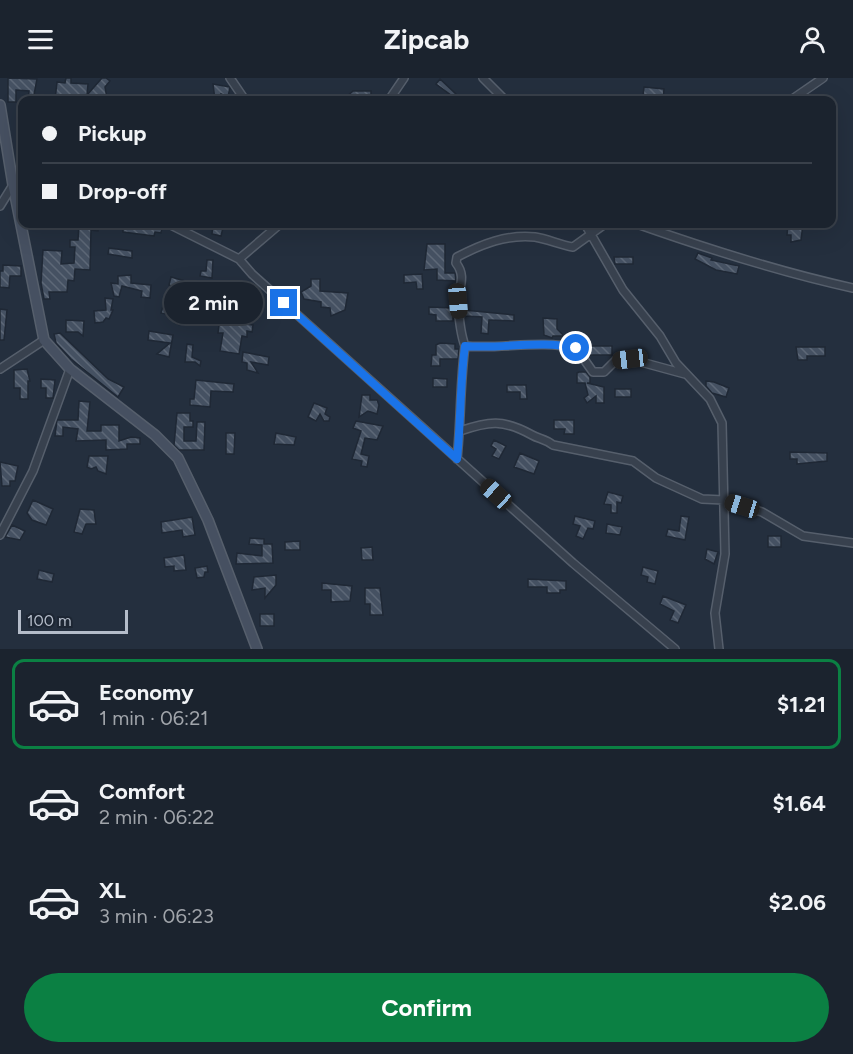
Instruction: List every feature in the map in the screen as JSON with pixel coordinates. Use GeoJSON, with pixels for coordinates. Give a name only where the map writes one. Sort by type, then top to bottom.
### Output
{"type":"FeatureCollection","features":[{"type":"Feature","properties":{"kind":"street"},"geometry":{"type":"LineString","coordinates":[[230,78],[242,96]]}},
{"type":"Feature","properties":{"kind":"street"},"geometry":{"type":"LineString","coordinates":[[392,96],[404,78]]}},
{"type":"Feature","properties":{"kind":"street"},"geometry":{"type":"LineString","coordinates":[[483,78],[501,96]]}},
{"type":"Feature","properties":{"kind":"street"},"geometry":{"type":"LineString","coordinates":[[797,96],[823,78]]}},
{"type":"Feature","properties":{"kind":"street"},"geometry":{"type":"LineString","coordinates":[[0,105],[18,186],[0,206]]}},
{"type":"Feature","properties":{"kind":"street"},"geometry":{"type":"LineString","coordinates":[[25,228],[44,340],[69,369],[155,435],[178,459],[204,511],[257,649]]}},
{"type":"Feature","properties":{"kind":"street"},"geometry":{"type":"LineString","coordinates":[[177,228],[239,259],[252,274],[457,459],[675,649]]}},
{"type":"Feature","properties":{"kind":"street"},"geometry":{"type":"LineString","coordinates":[[239,259],[275,228]]}},
{"type":"Feature","properties":{"kind":"street"},"geometry":{"type":"LineString","coordinates":[[589,228],[623,290],[685,374],[710,399],[722,423],[725,554],[716,613],[719,649]]}},
{"type":"Feature","properties":{"kind":"street"},"geometry":{"type":"LineString","coordinates":[[457,459],[460,431],[460,380],[465,346],[460,328],[458,301],[462,290],[461,270],[456,263],[457,257],[482,244],[515,237],[536,237],[573,248],[599,228]]}},
{"type":"Feature","properties":{"kind":"street"},"geometry":{"type":"LineString","coordinates":[[648,228],[715,252],[796,276],[853,288]]}},
{"type":"Feature","properties":{"kind":"street"},"geometry":{"type":"LineString","coordinates":[[0,369],[44,340]]}},
{"type":"Feature","properties":{"kind":"street"},"geometry":{"type":"LineString","coordinates":[[465,346],[493,348],[557,344],[576,348],[593,372],[604,372],[615,361],[630,359],[685,374]]}},
{"type":"Feature","properties":{"kind":"street"},"geometry":{"type":"LineString","coordinates":[[0,535],[33,471],[69,369]]}},
{"type":"Feature","properties":{"kind":"street"},"geometry":{"type":"LineString","coordinates":[[460,431],[495,422],[522,429],[553,445],[633,461],[682,491],[702,499],[724,501],[762,512],[803,536],[853,543]]}},
{"type":"Feature","properties":{"kind":"building"},"geometry":{"type":"Polygon","coordinates":[[[8,78],[37,79],[34,96],[28,96],[29,91],[16,90],[16,102],[8,102],[8,78]]]}},
{"type":"Feature","properties":{"kind":"building"},"geometry":{"type":"Polygon","coordinates":[[[66,78],[71,78],[71,83],[88,84],[87,95],[102,78],[110,81],[105,87],[107,96],[55,96],[57,82],[65,83],[66,78]]]}},
{"type":"Feature","properties":{"kind":"building"},"geometry":{"type":"Polygon","coordinates":[[[440,79],[458,96],[452,96],[436,84],[440,79]]]}},
{"type":"Feature","properties":{"kind":"building"},"geometry":{"type":"Polygon","coordinates":[[[213,84],[230,87],[228,96],[221,94],[221,96],[214,96],[213,84]]]}},
{"type":"Feature","properties":{"kind":"building"},"geometry":{"type":"Polygon","coordinates":[[[644,87],[664,89],[663,96],[643,96],[644,87]]]}},
{"type":"Feature","properties":{"kind":"building"},"geometry":{"type":"Polygon","coordinates":[[[353,91],[371,91],[371,96],[347,96],[353,91]]]}},
{"type":"Feature","properties":{"kind":"building"},"geometry":{"type":"Polygon","coordinates":[[[79,228],[98,228],[98,231],[91,230],[90,270],[75,269],[74,281],[68,280],[67,292],[49,292],[50,299],[44,299],[41,283],[43,250],[62,251],[61,264],[74,263],[75,247],[70,247],[70,240],[78,240],[79,228]]]}},
{"type":"Feature","properties":{"kind":"building"},"geometry":{"type":"Polygon","coordinates":[[[123,228],[162,228],[161,233],[155,232],[154,236],[123,232],[123,228]]]}},
{"type":"Feature","properties":{"kind":"building"},"geometry":{"type":"Polygon","coordinates":[[[213,228],[223,228],[221,236],[212,234],[213,228]]]}},
{"type":"Feature","properties":{"kind":"building"},"geometry":{"type":"Polygon","coordinates":[[[788,228],[802,228],[801,240],[791,242],[791,235],[787,235],[788,228]]]}},
{"type":"Feature","properties":{"kind":"building"},"geometry":{"type":"Polygon","coordinates":[[[427,244],[445,244],[445,273],[455,273],[456,281],[437,280],[437,269],[424,270],[427,244]]]}},
{"type":"Feature","properties":{"kind":"building"},"geometry":{"type":"Polygon","coordinates":[[[109,248],[132,251],[132,258],[108,254],[109,248]]]}},
{"type":"Feature","properties":{"kind":"building"},"geometry":{"type":"Polygon","coordinates":[[[698,253],[712,258],[711,260],[739,266],[737,274],[716,270],[695,259],[698,253]]]}},
{"type":"Feature","properties":{"kind":"building"},"geometry":{"type":"Polygon","coordinates":[[[614,257],[633,257],[633,264],[615,264],[614,257]]]}},
{"type":"Feature","properties":{"kind":"building"},"geometry":{"type":"Polygon","coordinates":[[[207,260],[213,260],[212,278],[200,276],[201,271],[206,271],[207,260]]]}},
{"type":"Feature","properties":{"kind":"building"},"geometry":{"type":"Polygon","coordinates":[[[3,265],[21,266],[21,276],[10,276],[9,288],[0,287],[0,271],[3,271],[3,265]]]}},
{"type":"Feature","properties":{"kind":"building"},"geometry":{"type":"Polygon","coordinates":[[[422,274],[423,289],[417,289],[416,282],[404,283],[404,275],[422,274]]]}},
{"type":"Feature","properties":{"kind":"building"},"geometry":{"type":"Polygon","coordinates":[[[131,275],[131,283],[151,285],[150,298],[141,297],[142,291],[122,286],[119,297],[114,296],[111,283],[118,284],[118,276],[131,275]]]}},
{"type":"Feature","properties":{"kind":"building"},"geometry":{"type":"Polygon","coordinates":[[[171,277],[185,281],[183,289],[169,285],[171,277]]]}},
{"type":"Feature","properties":{"kind":"building"},"geometry":{"type":"Polygon","coordinates":[[[311,279],[320,279],[320,291],[348,293],[345,310],[331,316],[330,308],[321,307],[321,302],[304,299],[301,292],[311,286],[311,279]]]}},
{"type":"Feature","properties":{"kind":"building"},"geometry":{"type":"Polygon","coordinates":[[[105,298],[113,299],[111,310],[113,310],[109,319],[95,323],[94,311],[106,310],[105,298]]]}},
{"type":"Feature","properties":{"kind":"building"},"geometry":{"type":"Polygon","coordinates":[[[163,306],[186,309],[180,325],[175,323],[176,316],[161,313],[163,306]]]}},
{"type":"Feature","properties":{"kind":"building"},"geometry":{"type":"Polygon","coordinates":[[[429,307],[453,308],[453,321],[436,321],[436,315],[429,314],[429,307]]]}},
{"type":"Feature","properties":{"kind":"building"},"geometry":{"type":"Polygon","coordinates":[[[0,309],[7,310],[4,340],[0,340],[0,309]]]}},
{"type":"Feature","properties":{"kind":"building"},"geometry":{"type":"Polygon","coordinates":[[[221,309],[240,311],[238,323],[253,325],[252,332],[247,331],[247,337],[242,336],[239,354],[220,351],[223,333],[218,333],[221,309]]]}},
{"type":"Feature","properties":{"kind":"building"},"geometry":{"type":"Polygon","coordinates":[[[464,310],[514,315],[514,321],[489,320],[488,334],[481,333],[482,317],[465,316],[464,310]]]}},
{"type":"Feature","properties":{"kind":"building"},"geometry":{"type":"Polygon","coordinates":[[[543,318],[557,319],[557,329],[564,336],[553,336],[552,338],[544,335],[543,318]]]}},
{"type":"Feature","properties":{"kind":"building"},"geometry":{"type":"Polygon","coordinates":[[[66,320],[84,321],[83,336],[78,332],[66,332],[66,320]]]}},
{"type":"Feature","properties":{"kind":"building"},"geometry":{"type":"Polygon","coordinates":[[[149,331],[173,335],[169,357],[157,354],[170,343],[148,340],[149,331]]]}},
{"type":"Feature","properties":{"kind":"building"},"geometry":{"type":"Polygon","coordinates":[[[60,333],[108,379],[124,387],[118,397],[71,359],[56,343],[54,334],[60,333]]]}},
{"type":"Feature","properties":{"kind":"building"},"geometry":{"type":"Polygon","coordinates":[[[187,344],[193,345],[192,357],[201,361],[200,366],[195,362],[185,362],[187,344]]]}},
{"type":"Feature","properties":{"kind":"building"},"geometry":{"type":"Polygon","coordinates":[[[455,344],[455,349],[459,349],[458,359],[440,359],[440,366],[431,366],[432,355],[436,355],[436,345],[455,344]]]}},
{"type":"Feature","properties":{"kind":"building"},"geometry":{"type":"Polygon","coordinates":[[[592,346],[612,346],[612,355],[588,355],[586,353],[592,346]]]}},
{"type":"Feature","properties":{"kind":"building"},"geometry":{"type":"Polygon","coordinates":[[[796,347],[825,347],[825,356],[807,356],[807,360],[798,360],[796,347]]]}},
{"type":"Feature","properties":{"kind":"building"},"geometry":{"type":"Polygon","coordinates":[[[243,352],[269,357],[268,365],[251,362],[258,373],[247,370],[247,363],[242,362],[243,352]]]}},
{"type":"Feature","properties":{"kind":"building"},"geometry":{"type":"Polygon","coordinates":[[[27,369],[30,381],[28,381],[28,399],[20,399],[20,388],[14,388],[14,370],[27,369]]]}},
{"type":"Feature","properties":{"kind":"building"},"geometry":{"type":"Polygon","coordinates":[[[579,372],[586,372],[590,377],[590,383],[587,383],[604,387],[604,403],[596,403],[596,396],[587,403],[584,398],[588,395],[585,383],[577,383],[579,372]]]}},
{"type":"Feature","properties":{"kind":"building"},"geometry":{"type":"Polygon","coordinates":[[[433,378],[447,379],[447,387],[433,387],[433,378]]]}},
{"type":"Feature","properties":{"kind":"building"},"geometry":{"type":"Polygon","coordinates":[[[41,379],[55,380],[53,398],[46,398],[46,388],[41,388],[41,379]]]}},
{"type":"Feature","properties":{"kind":"building"},"geometry":{"type":"Polygon","coordinates":[[[196,380],[234,384],[233,392],[211,391],[210,407],[190,405],[190,399],[194,399],[196,380]]]}},
{"type":"Feature","properties":{"kind":"building"},"geometry":{"type":"Polygon","coordinates":[[[706,381],[729,388],[726,397],[712,393],[706,386],[706,381]]]}},
{"type":"Feature","properties":{"kind":"building"},"geometry":{"type":"Polygon","coordinates":[[[507,385],[526,385],[527,399],[520,399],[520,392],[507,392],[507,385]]]}},
{"type":"Feature","properties":{"kind":"building"},"geometry":{"type":"Polygon","coordinates":[[[615,389],[631,389],[631,397],[615,397],[615,389]]]}},
{"type":"Feature","properties":{"kind":"building"},"geometry":{"type":"Polygon","coordinates":[[[362,395],[370,395],[370,400],[377,400],[379,405],[377,414],[368,411],[359,417],[362,395]]]}},
{"type":"Feature","properties":{"kind":"building"},"geometry":{"type":"Polygon","coordinates":[[[79,401],[90,402],[87,431],[101,431],[101,425],[119,425],[119,441],[131,437],[140,438],[140,444],[127,444],[127,449],[106,450],[106,440],[76,441],[78,429],[63,427],[63,436],[55,436],[57,420],[78,420],[79,401]]]}},
{"type":"Feature","properties":{"kind":"building"},"geometry":{"type":"Polygon","coordinates":[[[314,403],[327,408],[325,414],[330,417],[329,421],[324,421],[320,414],[316,421],[308,417],[314,403]]]}},
{"type":"Feature","properties":{"kind":"building"},"geometry":{"type":"Polygon","coordinates":[[[177,413],[190,413],[190,421],[193,421],[193,427],[184,427],[184,441],[196,441],[197,422],[205,422],[204,450],[179,450],[174,445],[177,413]]]}},
{"type":"Feature","properties":{"kind":"building"},"geometry":{"type":"Polygon","coordinates":[[[554,420],[574,420],[574,434],[564,434],[565,429],[554,429],[554,420]]]}},
{"type":"Feature","properties":{"kind":"building"},"geometry":{"type":"Polygon","coordinates":[[[356,421],[383,426],[377,440],[365,438],[361,454],[369,456],[367,467],[361,466],[362,461],[352,459],[361,431],[353,428],[356,421]]]}},
{"type":"Feature","properties":{"kind":"building"},"geometry":{"type":"Polygon","coordinates":[[[226,433],[235,433],[234,454],[226,454],[226,433]]]}},
{"type":"Feature","properties":{"kind":"building"},"geometry":{"type":"Polygon","coordinates":[[[276,433],[296,437],[294,445],[274,444],[276,433]]]}},
{"type":"Feature","properties":{"kind":"building"},"geometry":{"type":"Polygon","coordinates":[[[494,440],[506,446],[499,459],[492,456],[496,449],[491,446],[494,440]]]}},
{"type":"Feature","properties":{"kind":"building"},"geometry":{"type":"Polygon","coordinates":[[[790,452],[827,453],[827,461],[797,464],[797,459],[790,459],[790,452]]]}},
{"type":"Feature","properties":{"kind":"building"},"geometry":{"type":"Polygon","coordinates":[[[520,453],[539,461],[534,474],[514,467],[520,453]]]}},
{"type":"Feature","properties":{"kind":"building"},"geometry":{"type":"Polygon","coordinates":[[[89,456],[108,456],[106,474],[98,471],[96,467],[91,469],[87,467],[89,456]]]}},
{"type":"Feature","properties":{"kind":"building"},"geometry":{"type":"Polygon","coordinates":[[[0,462],[18,466],[15,481],[10,481],[10,486],[2,486],[0,462]]]}},
{"type":"Feature","properties":{"kind":"building"},"geometry":{"type":"Polygon","coordinates":[[[608,492],[623,496],[621,503],[617,502],[617,513],[611,513],[611,505],[604,504],[608,492]]]}},
{"type":"Feature","properties":{"kind":"building"},"geometry":{"type":"Polygon","coordinates":[[[33,500],[53,509],[46,525],[32,520],[27,513],[33,500]]]}},
{"type":"Feature","properties":{"kind":"building"},"geometry":{"type":"Polygon","coordinates":[[[80,509],[94,510],[96,524],[86,524],[82,534],[74,532],[80,509]]]}},
{"type":"Feature","properties":{"kind":"building"},"geometry":{"type":"Polygon","coordinates":[[[575,516],[595,521],[593,529],[588,528],[583,539],[576,536],[580,526],[573,524],[575,516]]]}},
{"type":"Feature","properties":{"kind":"building"},"geometry":{"type":"Polygon","coordinates":[[[681,516],[689,517],[685,540],[666,536],[668,529],[679,531],[681,516]]]}},
{"type":"Feature","properties":{"kind":"building"},"geometry":{"type":"Polygon","coordinates":[[[192,517],[195,535],[183,537],[182,530],[162,533],[161,522],[192,517]]]}},
{"type":"Feature","properties":{"kind":"building"},"geometry":{"type":"Polygon","coordinates":[[[607,524],[622,527],[620,535],[606,533],[607,524]]]}},
{"type":"Feature","properties":{"kind":"building"},"geometry":{"type":"Polygon","coordinates":[[[12,525],[25,531],[20,540],[5,537],[12,525]]]}},
{"type":"Feature","properties":{"kind":"building"},"geometry":{"type":"Polygon","coordinates":[[[768,536],[781,536],[781,547],[768,547],[768,536]]]}},
{"type":"Feature","properties":{"kind":"building"},"geometry":{"type":"Polygon","coordinates":[[[250,538],[264,539],[264,544],[272,544],[273,563],[236,564],[237,553],[262,556],[262,545],[249,544],[250,538]]]}},
{"type":"Feature","properties":{"kind":"building"},"geometry":{"type":"Polygon","coordinates":[[[300,541],[300,550],[285,550],[285,542],[300,541]]]}},
{"type":"Feature","properties":{"kind":"building"},"geometry":{"type":"Polygon","coordinates":[[[372,547],[373,560],[362,560],[361,548],[372,547]]]}},
{"type":"Feature","properties":{"kind":"building"},"geometry":{"type":"Polygon","coordinates":[[[707,549],[718,552],[714,564],[705,559],[707,549]]]}},
{"type":"Feature","properties":{"kind":"building"},"geometry":{"type":"Polygon","coordinates":[[[184,555],[186,570],[174,571],[174,566],[165,567],[164,558],[184,555]]]}},
{"type":"Feature","properties":{"kind":"building"},"geometry":{"type":"Polygon","coordinates":[[[207,566],[208,572],[205,572],[204,577],[197,578],[195,568],[207,566]]]}},
{"type":"Feature","properties":{"kind":"building"},"geometry":{"type":"Polygon","coordinates":[[[643,567],[658,571],[655,584],[647,582],[648,577],[641,575],[643,567]]]}},
{"type":"Feature","properties":{"kind":"building"},"geometry":{"type":"Polygon","coordinates":[[[39,570],[54,574],[52,582],[37,579],[39,570]]]}},
{"type":"Feature","properties":{"kind":"building"},"geometry":{"type":"Polygon","coordinates":[[[276,575],[276,585],[265,598],[265,588],[252,590],[254,577],[276,575]]]}},
{"type":"Feature","properties":{"kind":"building"},"geometry":{"type":"Polygon","coordinates":[[[528,579],[566,581],[566,590],[560,590],[560,593],[547,593],[547,587],[528,587],[528,579]]]}},
{"type":"Feature","properties":{"kind":"building"},"geometry":{"type":"Polygon","coordinates":[[[322,583],[352,586],[350,601],[331,602],[331,590],[322,590],[322,583]]]}},
{"type":"Feature","properties":{"kind":"building"},"geometry":{"type":"Polygon","coordinates":[[[365,588],[380,588],[383,615],[370,615],[370,604],[365,604],[365,588]]]}},
{"type":"Feature","properties":{"kind":"building"},"geometry":{"type":"Polygon","coordinates":[[[663,596],[686,605],[678,623],[670,620],[674,611],[660,604],[663,596]]]}},
{"type":"Feature","properties":{"kind":"building"},"geometry":{"type":"Polygon","coordinates":[[[260,614],[274,614],[274,626],[260,626],[260,614]]]}},
{"type":"Feature","properties":{"kind":"route"},"geometry":{"type":"LineString","coordinates":[[284,303],[457,459],[461,422],[460,380],[465,346],[493,348],[557,344],[576,348]]}}]}
